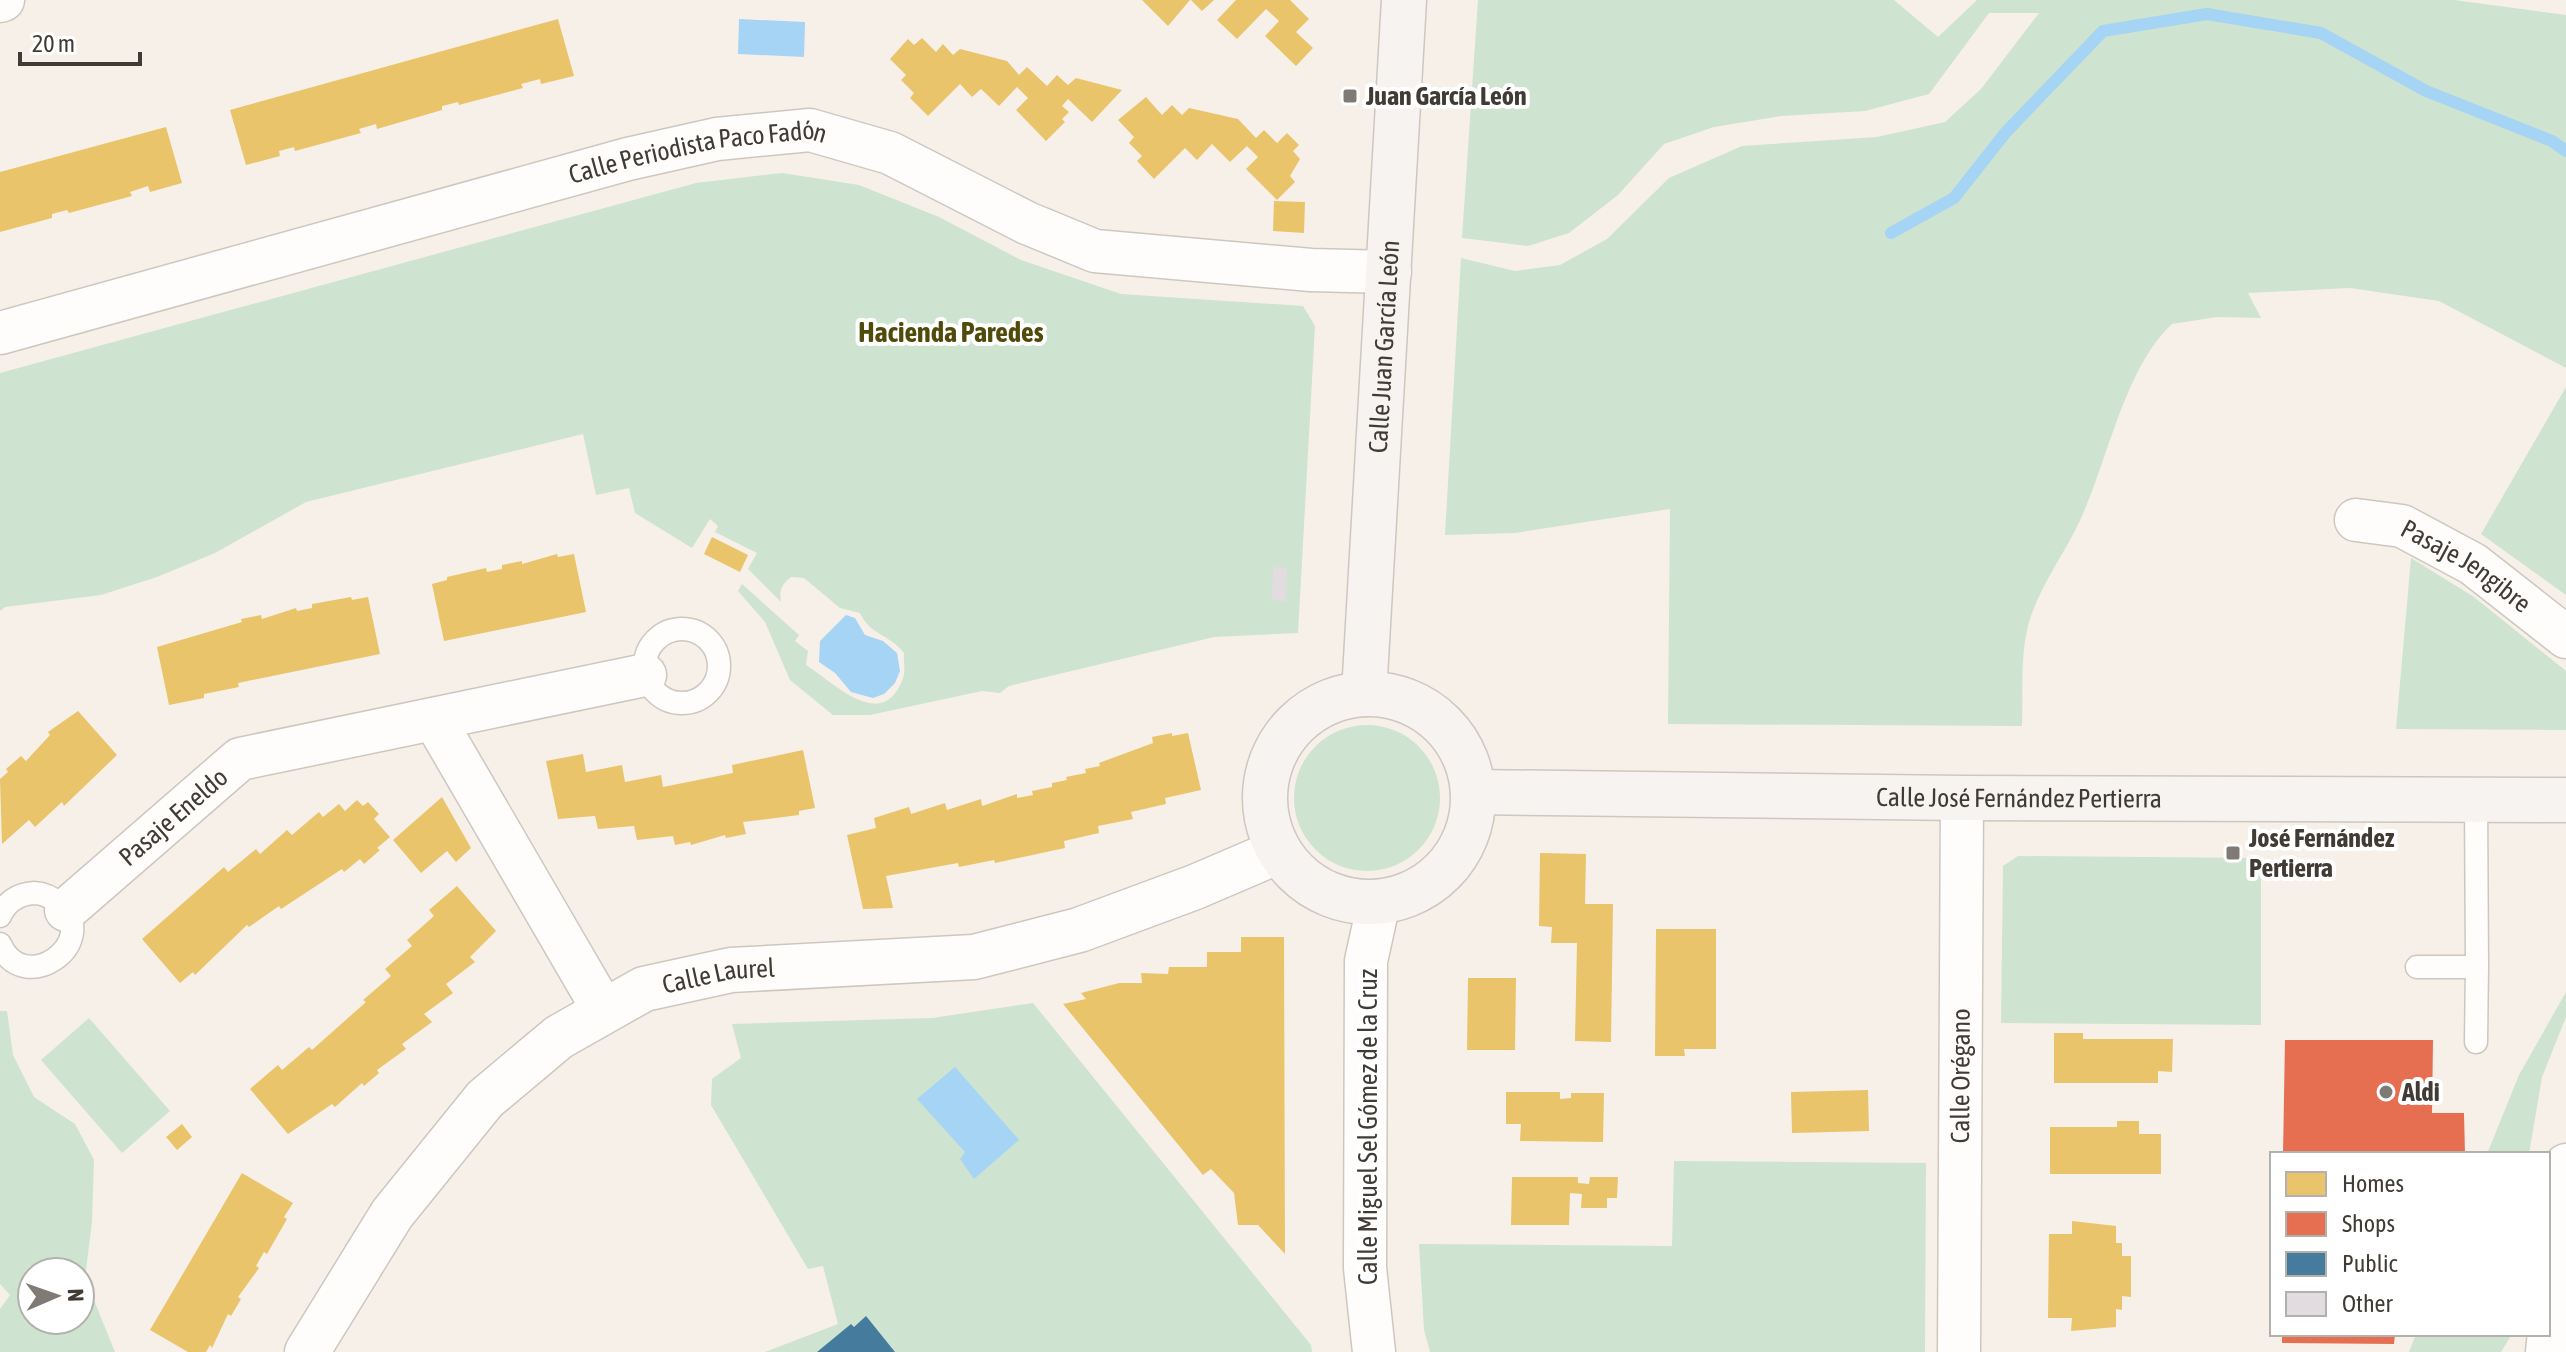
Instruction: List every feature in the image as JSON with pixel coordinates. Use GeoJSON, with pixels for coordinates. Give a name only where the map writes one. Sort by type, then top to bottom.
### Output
{"type":"FeatureCollection","features":[{"type":"Feature","properties":{"kind":"main road","name":"Calle Juan García León"},"geometry":{"type":"LineString","coordinates":[[1364,694],[1404,0]]}},
{"type":"Feature","properties":{"kind":"main road"},"geometry":{"type":"LineString","coordinates":[[1364,694],[1396,697],[1425,710],[1450,732],[1466,760],[1473,792],[1470,824],[1458,853],[1437,877],[1410,894],[1379,902],[1349,901],[1321,892],[1297,874],[1279,851],[1267,818],[1266,782],[1278,748],[1299,720],[1330,701],[1364,694]]}},
{"type":"Feature","properties":{"kind":"main road","name":"Calle José Fernández Pertierra"},"geometry":{"type":"LineString","coordinates":[[1473,792],[1962,798],[2566,800]]}},
{"type":"Feature","properties":{"kind":"street","name":"Calle Periodista Paco Fadón"},"geometry":{"type":"LineString","coordinates":[[0,333],[628,159],[717,139],[810,130],[890,153],[1027,223],[1095,251],[1311,270],[1390,272]]}},
{"type":"Feature","properties":{"kind":"street","name":"Pasaje Jengibre"},"geometry":{"type":"LineString","coordinates":[[2356,520],[2402,526],[2473,564],[2566,637]]}},
{"type":"Feature","properties":{"kind":"street","name":"Pasaje Eneldo"},"geometry":{"type":"LineString","coordinates":[[66,910],[240,759],[645,675]]}},
{"type":"Feature","properties":{"kind":"street"},"geometry":{"type":"LineString","coordinates":[[434,719],[604,1011]]}},
{"type":"Feature","properties":{"kind":"street","name":"Calle Orégano"},"geometry":{"type":"LineString","coordinates":[[1959,1352],[1962,798]]}},
{"type":"Feature","properties":{"kind":"street","name":"Calle Laurel"},"geometry":{"type":"LineString","coordinates":[[307,1352],[392,1214],[485,1099],[559,1037],[644,989],[731,970],[974,957],[1079,930],[1195,887],[1279,851]]}},
{"type":"Feature","properties":{"kind":"street","name":"Calle Miguel Sel Gómez de la Cruz"},"geometry":{"type":"LineString","coordinates":[[1374,1352],[1365,1268],[1366,961],[1379,902]]}},
{"type":"Feature","properties":{"kind":"street"},"geometry":{"type":"LineString","coordinates":[[2550,1322],[2566,1165]]}},
{"type":"Feature","properties":{"kind":"lane"},"geometry":{"type":"LineString","coordinates":[[2476,799],[2476,1042]]}},
{"type":"Feature","properties":{"kind":"lane"},"geometry":{"type":"LineString","coordinates":[[0,916],[9,903],[23,894],[39,893],[54,898],[66,910],[72,925],[70,941],[63,955],[52,964],[24,966],[12,961],[0,944]]}},
{"type":"Feature","properties":{"kind":"lane"},"geometry":{"type":"LineString","coordinates":[[2417,967],[2477,967]]}},
{"type":"Feature","properties":{"kind":"green space"},"geometry":{"type":"Polygon","coordinates":[[[1478,0],[1894,0],[1938,37],[1977,0],[2454,0],[2566,15],[2566,368],[2439,301],[2350,288],[2248,293],[2261,318],[2217,317],[2172,324],[2142,364],[2119,415],[2081,518],[2040,594],[2029,622],[2023,660],[2022,726],[1668,724],[1670,509],[1515,533],[1445,535],[1461,258],[1515,271],[1560,265],[1607,239],[1669,178],[1742,146],[1877,137],[1945,122],[1981,89],[2039,13],[1989,13],[1929,94],[1865,111],[1781,116],[1714,127],[1664,144],[1618,195],[1569,233],[1528,246],[1462,238],[1478,0]]]}},
{"type":"Feature","properties":{"kind":"green space"},"geometry":{"type":"Polygon","coordinates":[[[782,173],[859,185],[939,217],[1021,260],[1121,294],[1303,306],[1315,326],[1298,633],[1214,637],[1009,686],[1000,693],[982,691],[870,715],[833,715],[790,680],[765,622],[738,591],[742,584],[799,635],[795,641],[808,651],[806,665],[857,699],[870,703],[883,702],[894,694],[904,675],[904,653],[869,626],[860,613],[840,608],[804,578],[791,577],[785,583],[781,602],[748,569],[757,553],[715,532],[718,526],[710,519],[692,548],[635,513],[629,488],[596,495],[583,434],[306,502],[215,553],[157,577],[101,595],[5,607],[0,611],[0,373],[696,183],[782,173]]]}},
{"type":"Feature","properties":{"kind":"green space"},"geometry":{"type":"Polygon","coordinates":[[[2566,387],[2566,595],[2481,534],[2566,387]]]}},
{"type":"Feature","properties":{"kind":"green space"},"geometry":{"type":"Polygon","coordinates":[[[2411,558],[2474,597],[2566,671],[2566,730],[2396,729],[2411,558]]]}},
{"type":"Feature","properties":{"kind":"green space"},"geometry":{"type":"Polygon","coordinates":[[[1367,725],[1395,730],[1419,746],[1435,770],[1440,798],[1435,826],[1419,850],[1395,866],[1367,871],[1339,866],[1315,850],[1299,826],[1294,798],[1299,770],[1315,746],[1339,730],[1367,725]]]}},
{"type":"Feature","properties":{"kind":"green space"},"geometry":{"type":"Polygon","coordinates":[[[2018,856],[2261,858],[2261,1025],[2001,1023],[2003,866],[2018,856]]]}},
{"type":"Feature","properties":{"kind":"green space"},"geometry":{"type":"Polygon","coordinates":[[[2566,992],[2566,1017],[2542,1077],[2529,1152],[2488,1152],[2519,1075],[2566,992]]]}},
{"type":"Feature","properties":{"kind":"green space"},"geometry":{"type":"Polygon","coordinates":[[[1033,1003],[1311,1345],[1312,1352],[765,1352],[838,1324],[823,1266],[808,1269],[711,1105],[712,1079],[741,1058],[732,1024],[932,1018],[1033,1003]]]}},
{"type":"Feature","properties":{"kind":"green space"},"geometry":{"type":"Polygon","coordinates":[[[0,1011],[7,1011],[13,1055],[34,1097],[75,1124],[94,1160],[88,1256],[16,1256],[16,1336],[96,1336],[96,1305],[115,1352],[0,1352],[0,1309],[10,1295],[0,1284],[0,1011]]]}},
{"type":"Feature","properties":{"kind":"green space"},"geometry":{"type":"Polygon","coordinates":[[[89,1018],[170,1111],[122,1153],[41,1060],[89,1018]]]}},
{"type":"Feature","properties":{"kind":"green space"},"geometry":{"type":"Polygon","coordinates":[[[1674,1161],[1926,1163],[1925,1352],[1430,1352],[1424,1330],[1419,1244],[1672,1246],[1674,1161]]]}},
{"type":"Feature","properties":{"kind":"green space"},"geometry":{"type":"Polygon","coordinates":[[[2415,1336],[2511,1336],[2501,1352],[2409,1352],[2415,1336]]]}},
{"type":"Feature","properties":{"kind":"water"},"geometry":{"type":"Polygon","coordinates":[[[739,19],[805,22],[804,57],[738,54],[739,19]]]}},
{"type":"Feature","properties":{"kind":"water"},"geometry":{"type":"Polygon","coordinates":[[[846,615],[855,618],[865,635],[883,641],[897,653],[900,671],[895,683],[884,694],[873,698],[851,692],[835,673],[819,662],[820,641],[846,615]]]}},
{"type":"Feature","properties":{"kind":"water"},"geometry":{"type":"Polygon","coordinates":[[[955,1067],[1019,1140],[974,1179],[960,1159],[965,1152],[917,1099],[955,1067]]]}},
{"type":"Feature","properties":{"kind":"building: Homes"},"geometry":{"type":"Polygon","coordinates":[[[1142,0],[1190,0],[1168,26],[1142,0]]]}},
{"type":"Feature","properties":{"kind":"building: Homes"},"geometry":{"type":"Polygon","coordinates":[[[1191,0],[1214,0],[1202,11],[1191,0]]]}},
{"type":"Feature","properties":{"kind":"building: Homes"},"geometry":{"type":"Polygon","coordinates":[[[1236,0],[1290,0],[1309,19],[1296,32],[1313,48],[1296,66],[1265,36],[1279,21],[1266,9],[1237,39],[1217,20],[1236,0]]]}},
{"type":"Feature","properties":{"kind":"building: Homes"},"geometry":{"type":"Polygon","coordinates":[[[558,19],[574,76],[541,84],[540,79],[521,84],[523,88],[459,105],[458,102],[442,106],[442,110],[377,129],[376,124],[359,129],[361,133],[295,151],[294,147],[279,151],[280,156],[246,165],[230,110],[558,19]]]}},
{"type":"Feature","properties":{"kind":"building: Homes"},"geometry":{"type":"Polygon","coordinates":[[[922,38],[936,52],[943,44],[953,55],[960,49],[1007,61],[1019,75],[1027,67],[1047,86],[1057,75],[1068,85],[1076,78],[1122,90],[1092,122],[1068,99],[1062,106],[1069,112],[1062,119],[1065,122],[1046,141],[1016,110],[1028,98],[1017,87],[999,106],[981,89],[972,97],[960,84],[928,116],[910,98],[914,93],[901,80],[906,75],[890,59],[908,39],[914,45],[922,38]]]}},
{"type":"Feature","properties":{"kind":"building: Homes"},"geometry":{"type":"Polygon","coordinates":[[[1146,97],[1162,115],[1172,105],[1182,115],[1189,108],[1238,119],[1256,138],[1264,130],[1277,143],[1287,133],[1299,145],[1293,151],[1300,159],[1290,176],[1295,182],[1277,200],[1246,169],[1258,157],[1247,146],[1230,162],[1212,144],[1197,160],[1185,148],[1154,179],[1137,161],[1142,156],[1129,143],[1134,137],[1118,120],[1146,97]]]}},
{"type":"Feature","properties":{"kind":"building: Homes"},"geometry":{"type":"Polygon","coordinates":[[[166,127],[182,183],[150,192],[148,186],[130,192],[132,196],[69,213],[67,210],[52,214],[52,218],[0,232],[0,172],[166,127]]]}},
{"type":"Feature","properties":{"kind":"building: Homes"},"geometry":{"type":"Polygon","coordinates":[[[1274,201],[1305,202],[1304,233],[1273,231],[1274,201]]]}},
{"type":"Feature","properties":{"kind":"building: Homes"},"geometry":{"type":"Polygon","coordinates":[[[712,537],[748,555],[740,572],[704,554],[712,537]]]}},
{"type":"Feature","properties":{"kind":"building: Homes"},"geometry":{"type":"Polygon","coordinates":[[[557,554],[558,557],[574,554],[586,612],[444,641],[432,584],[447,580],[447,577],[486,568],[487,572],[502,569],[502,565],[522,561],[522,564],[557,554]]]}},
{"type":"Feature","properties":{"kind":"building: Homes"},"geometry":{"type":"Polygon","coordinates":[[[351,597],[352,600],[368,597],[380,654],[238,683],[239,687],[169,705],[157,647],[242,622],[241,619],[261,615],[262,619],[296,608],[297,611],[312,608],[312,604],[351,597]]]}},
{"type":"Feature","properties":{"kind":"building: Homes"},"geometry":{"type":"Polygon","coordinates":[[[78,711],[117,755],[64,806],[62,802],[35,827],[29,820],[2,844],[0,779],[21,756],[26,761],[50,735],[48,732],[78,711]]]}},
{"type":"Feature","properties":{"kind":"building: Homes"},"geometry":{"type":"Polygon","coordinates":[[[1172,733],[1172,736],[1188,733],[1201,790],[1165,798],[1166,804],[1131,812],[1133,819],[1098,826],[1099,833],[1064,841],[1065,848],[995,863],[994,860],[959,867],[958,863],[886,876],[893,908],[863,909],[847,835],[876,828],[874,818],[909,807],[911,814],[945,803],[947,810],[981,799],[982,806],[1017,794],[1017,798],[1033,795],[1032,791],[1052,787],[1052,783],[1086,773],[1085,769],[1100,766],[1099,763],[1153,743],[1152,737],[1172,733]]]}},
{"type":"Feature","properties":{"kind":"building: Homes"},"geometry":{"type":"Polygon","coordinates":[[[803,750],[815,808],[799,811],[799,815],[743,822],[746,834],[726,838],[725,835],[691,845],[690,842],[675,845],[673,836],[637,840],[634,826],[598,829],[595,816],[558,819],[546,761],[583,754],[586,772],[622,765],[625,782],[661,775],[663,787],[733,773],[732,765],[803,750]]]}},
{"type":"Feature","properties":{"kind":"building: Homes"},"geometry":{"type":"Polygon","coordinates":[[[442,797],[471,848],[456,862],[447,851],[421,873],[393,840],[442,797]]]}},
{"type":"Feature","properties":{"kind":"building: Homes"},"geometry":{"type":"Polygon","coordinates":[[[357,800],[363,806],[368,802],[379,814],[374,819],[390,837],[377,848],[380,850],[364,864],[360,859],[344,872],[342,869],[281,909],[279,906],[249,927],[247,925],[195,975],[193,972],[180,983],[142,939],[224,867],[228,872],[256,849],[260,854],[287,830],[292,835],[319,812],[323,817],[339,804],[345,811],[357,800]]]}},
{"type":"Feature","properties":{"kind":"building: Homes"},"geometry":{"type":"Polygon","coordinates":[[[1540,853],[1586,854],[1585,904],[1613,904],[1611,1042],[1575,1041],[1577,943],[1551,943],[1552,927],[1539,926],[1540,853]]]}},
{"type":"Feature","properties":{"kind":"building: Homes"},"geometry":{"type":"Polygon","coordinates":[[[457,886],[496,931],[470,957],[475,962],[446,984],[453,993],[424,1014],[432,1022],[402,1044],[406,1049],[335,1107],[332,1104],[288,1134],[250,1089],[278,1065],[282,1070],[309,1047],[312,1050],[366,1002],[363,1000],[391,976],[385,969],[412,946],[407,940],[434,916],[429,910],[457,886]]]}},
{"type":"Feature","properties":{"kind":"building: Homes"},"geometry":{"type":"Polygon","coordinates":[[[1656,929],[1716,929],[1716,1049],[1684,1049],[1685,1056],[1655,1056],[1656,929]]]}},
{"type":"Feature","properties":{"kind":"building: Homes"},"geometry":{"type":"Polygon","coordinates":[[[1241,937],[1284,937],[1285,1254],[1258,1225],[1238,1225],[1234,1193],[1211,1169],[1203,1175],[1063,1004],[1086,999],[1081,993],[1119,983],[1142,983],[1141,973],[1168,974],[1169,967],[1207,967],[1207,952],[1241,952],[1241,937]]]}},
{"type":"Feature","properties":{"kind":"building: Homes"},"geometry":{"type":"Polygon","coordinates":[[[1468,978],[1516,978],[1515,1050],[1467,1050],[1468,978]]]}},
{"type":"Feature","properties":{"kind":"building: Homes"},"geometry":{"type":"Polygon","coordinates":[[[2054,1033],[2083,1033],[2083,1039],[2173,1039],[2172,1072],[2158,1071],[2158,1083],[2054,1083],[2054,1033]]]}},
{"type":"Feature","properties":{"kind":"building: Homes"},"geometry":{"type":"Polygon","coordinates":[[[1868,1090],[1869,1131],[1792,1133],[1791,1092],[1868,1090]]]}},
{"type":"Feature","properties":{"kind":"building: Homes"},"geometry":{"type":"Polygon","coordinates":[[[1506,1092],[1560,1092],[1560,1099],[1571,1098],[1571,1093],[1604,1093],[1603,1142],[1520,1141],[1521,1124],[1506,1124],[1506,1092]]]}},
{"type":"Feature","properties":{"kind":"building: Homes"},"geometry":{"type":"Polygon","coordinates":[[[2117,1121],[2139,1121],[2139,1134],[2161,1134],[2161,1174],[2050,1174],[2050,1127],[2117,1127],[2117,1121]]]}},
{"type":"Feature","properties":{"kind":"building: Homes"},"geometry":{"type":"Polygon","coordinates":[[[182,1124],[192,1137],[177,1150],[166,1137],[182,1124]]]}},
{"type":"Feature","properties":{"kind":"building: Homes"},"geometry":{"type":"Polygon","coordinates":[[[242,1173],[293,1203],[267,1254],[264,1252],[256,1266],[259,1268],[238,1297],[241,1299],[231,1316],[228,1314],[212,1348],[210,1345],[206,1352],[188,1352],[150,1330],[242,1173]]]}},
{"type":"Feature","properties":{"kind":"building: Homes"},"geometry":{"type":"Polygon","coordinates":[[[1512,1177],[1578,1177],[1578,1183],[1589,1184],[1590,1177],[1618,1177],[1617,1198],[1607,1198],[1607,1208],[1581,1208],[1582,1194],[1570,1193],[1569,1225],[1511,1225],[1512,1177]]]}},
{"type":"Feature","properties":{"kind":"building: Homes"},"geometry":{"type":"Polygon","coordinates":[[[2072,1221],[2116,1226],[2116,1243],[2122,1243],[2122,1256],[2131,1256],[2131,1297],[2122,1296],[2122,1310],[2116,1309],[2116,1327],[2071,1331],[2072,1318],[2048,1318],[2049,1234],[2072,1234],[2072,1221]]]}},
{"type":"Feature","properties":{"kind":"building: Shops"},"geometry":{"type":"Polygon","coordinates":[[[2285,1040],[2433,1040],[2432,1113],[2464,1113],[2465,1152],[2283,1152],[2285,1040]]]}},
{"type":"Feature","properties":{"kind":"building: Shops"},"geometry":{"type":"Polygon","coordinates":[[[2282,1336],[2395,1336],[2394,1344],[2282,1343],[2282,1336]]]}},
{"type":"Feature","properties":{"kind":"building: Public"},"geometry":{"type":"Polygon","coordinates":[[[866,1316],[895,1352],[817,1352],[851,1324],[854,1327],[866,1316]]]}},
{"type":"Feature","properties":{"kind":"building: Other"},"geometry":{"type":"Polygon","coordinates":[[[1273,567],[1287,568],[1286,602],[1272,600],[1273,567]]]}},
{"type":"Feature","properties":{"kind":"waterway"},"geometry":{"type":"LineString","coordinates":[[1891,233],[1954,198],[2006,132],[2103,31],[2207,14],[2321,33],[2426,91],[2552,141],[2566,151]]}},
{"type":"Feature","properties":{"kind":"place","name":"Juan García León"},"geometry":{"type":"Point","coordinates":[1350,96]}},
{"type":"Feature","properties":{"kind":"place","name":"José Fernández Pertierra"},"geometry":{"type":"Point","coordinates":[2233,853]}},
{"type":"Feature","properties":{"kind":"place","name":"Aldi"},"geometry":{"type":"Point","coordinates":[2386,1092]}},
{"type":"Feature","properties":{"kind":"district","name":"Hacienda Paredes"},"geometry":{"type":"Point","coordinates":[951,332]}}]}
